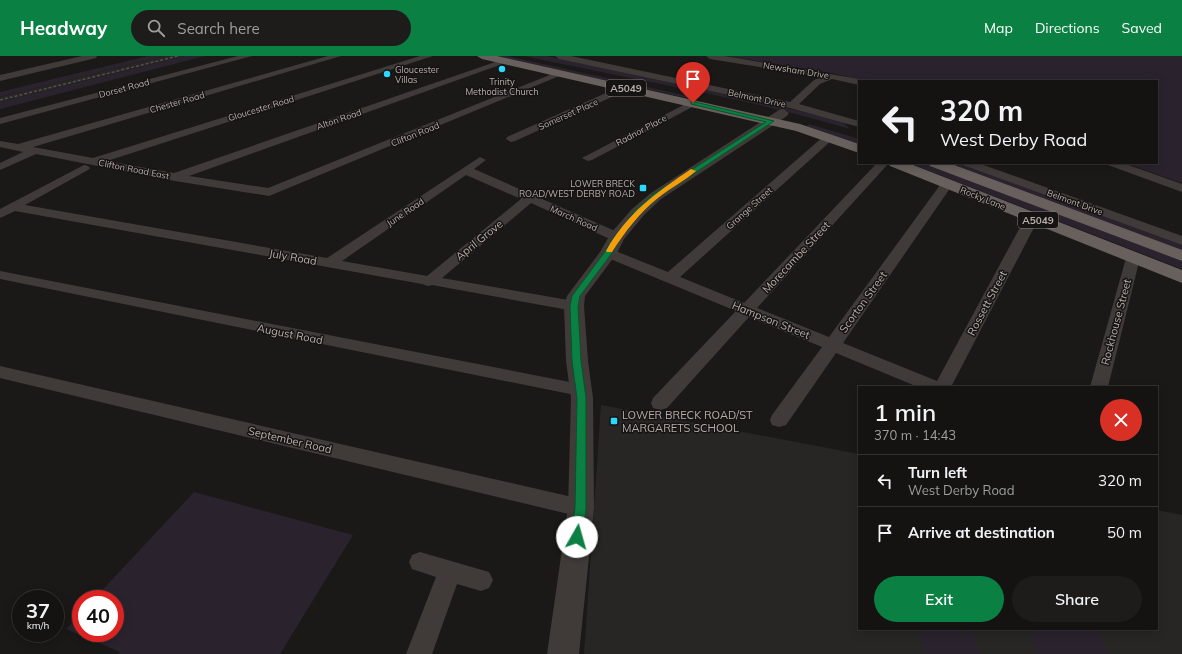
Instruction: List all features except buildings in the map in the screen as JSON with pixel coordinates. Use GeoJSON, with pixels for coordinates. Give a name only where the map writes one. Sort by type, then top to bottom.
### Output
{"type":"FeatureCollection","features":[{"type":"Feature","properties":{"kind":"highway","name":"A5049"},"geometry":{"type":"LineString","coordinates":[[482,56],[693,103],[782,113],[828,138],[858,149]]}},
{"type":"Feature","properties":{"kind":"highway","name":"A5049"},"geometry":{"type":"LineString","coordinates":[[517,56],[782,113],[858,135]]}},
{"type":"Feature","properties":{"kind":"highway","name":"Rocky Lane"},"geometry":{"type":"LineString","coordinates":[[897,164],[1182,277]]}},
{"type":"Feature","properties":{"kind":"highway","name":"Rocky Lane"},"geometry":{"type":"LineString","coordinates":[[936,164],[1182,256]]}},
{"type":"Feature","properties":{"kind":"street"},"geometry":{"type":"LineString","coordinates":[[0,78],[93,56]]}},
{"type":"Feature","properties":{"kind":"street","name":"Dorset Road"},"geometry":{"type":"LineString","coordinates":[[0,121],[248,56]]}},
{"type":"Feature","properties":{"kind":"street","name":"Chester Road"},"geometry":{"type":"LineString","coordinates":[[17,148],[337,56]]}},
{"type":"Feature","properties":{"kind":"street","name":"Gloucester Road"},"geometry":{"type":"LineString","coordinates":[[0,214],[89,165],[429,56]]}},
{"type":"Feature","properties":{"kind":"street","name":"Belmont Drive"},"geometry":{"type":"LineString","coordinates":[[560,56],[782,113],[858,124]]}},
{"type":"Feature","properties":{"kind":"street","name":"Newsham Drive"},"geometry":{"type":"LineString","coordinates":[[710,56],[858,82]]}},
{"type":"Feature","properties":{"kind":"street","name":"Alton Road"},"geometry":{"type":"LineString","coordinates":[[175,177],[504,62]]}},
{"type":"Feature","properties":{"kind":"street","name":"Clifton Road"},"geometry":{"type":"LineString","coordinates":[[269,192],[560,74]]}},
{"type":"Feature","properties":{"kind":"street"},"geometry":{"type":"LineString","coordinates":[[563,654],[581,508],[582,398],[580,390],[574,306],[576,296],[638,212],[656,196],[782,113],[817,82],[831,76]]}},
{"type":"Feature","properties":{"kind":"street","name":"Somerset Place"},"geometry":{"type":"LineString","coordinates":[[511,139],[624,88]]}},
{"type":"Feature","properties":{"kind":"street","name":"Radnor Place"},"geometry":{"type":"LineString","coordinates":[[588,158],[693,103]]}},
{"type":"Feature","properties":{"kind":"street","name":"Grange Street"},"geometry":{"type":"LineString","coordinates":[[670,279],[828,138]]}},
{"type":"Feature","properties":{"kind":"street","name":"Clifton Road East"},"geometry":{"type":"LineString","coordinates":[[0,144],[89,165],[269,192]]}},
{"type":"Feature","properties":{"kind":"street"},"geometry":{"type":"LineString","coordinates":[[0,167],[34,151]]}},
{"type":"Feature","properties":{"kind":"street","name":"June Road"},"geometry":{"type":"LineString","coordinates":[[329,263],[480,160]]}},
{"type":"Feature","properties":{"kind":"street","name":"Morecambe Street"},"geometry":{"type":"LineString","coordinates":[[660,403],[882,164]]}},
{"type":"Feature","properties":{"kind":"street","name":"Belmont Drive"},"geometry":{"type":"LineString","coordinates":[[970,164],[1182,241]]}},
{"type":"Feature","properties":{"kind":"street"},"geometry":{"type":"LineString","coordinates":[[1115,164],[1182,188]]}},
{"type":"Feature","properties":{"kind":"street","name":"March Road"},"geometry":{"type":"LineString","coordinates":[[466,170],[530,198],[613,245]]}},
{"type":"Feature","properties":{"kind":"street","name":"Scorton Street"},"geometry":{"type":"LineString","coordinates":[[779,420],[947,184]]}},
{"type":"Feature","properties":{"kind":"street","name":"April Grove"},"geometry":{"type":"LineString","coordinates":[[428,282],[530,198]]}},
{"type":"Feature","properties":{"kind":"street","name":"July Road"},"geometry":{"type":"LineString","coordinates":[[13,207],[428,282],[574,306]]}},
{"type":"Feature","properties":{"kind":"street","name":"Rossett Street"},"geometry":{"type":"LineString","coordinates":[[943,386],[1032,218]]}},
{"type":"Feature","properties":{"kind":"street","name":"Hampson Street"},"geometry":{"type":"LineString","coordinates":[[613,245],[670,279],[933,386]]}},
{"type":"Feature","properties":{"kind":"street","name":"Rockhouse Street"},"geometry":{"type":"LineString","coordinates":[[1099,386],[1133,258]]}},
{"type":"Feature","properties":{"kind":"street","name":"August Road"},"geometry":{"type":"LineString","coordinates":[[0,275],[580,390]]}},
{"type":"Feature","properties":{"kind":"street","name":"September Road"},"geometry":{"type":"LineString","coordinates":[[0,372],[581,508]]}},
{"type":"Feature","properties":{"kind":"street"},"geometry":{"type":"LineString","coordinates":[[420,562],[481,580]]}},
{"type":"Feature","properties":{"kind":"street"},"geometry":{"type":"LineString","coordinates":[[419,654],[450,571]]}},
{"type":"Feature","properties":{"kind":"shaded area"},"geometry":{"type":"Polygon","coordinates":[[[148,56],[165,56],[0,97],[0,92],[148,56]]]}},
{"type":"Feature","properties":{"kind":"shaded area"},"geometry":{"type":"Polygon","coordinates":[[[165,56],[184,56],[0,102],[0,97],[165,56]]]}},
{"type":"Feature","properties":{"kind":"shaded area"},"geometry":{"type":"Polygon","coordinates":[[[184,56],[205,56],[0,109],[0,102],[184,56]]]}},
{"type":"Feature","properties":{"kind":"shaded area"},"geometry":{"type":"Polygon","coordinates":[[[492,56],[507,56],[688,96],[687,98],[492,56]]]}},
{"type":"Feature","properties":{"kind":"shaded area"},"geometry":{"type":"Polygon","coordinates":[[[525,56],[547,56],[827,117],[843,122],[850,129],[770,107],[525,56]]]}},
{"type":"Feature","properties":{"kind":"shaded area"},"geometry":{"type":"Polygon","coordinates":[[[727,56],[1182,56],[1182,183],[1128,164],[1158,164],[1158,80],[863,80],[832,73],[727,56]]]}},
{"type":"Feature","properties":{"kind":"shaded area"},"geometry":{"type":"Polygon","coordinates":[[[809,124],[858,139],[858,144],[806,127],[809,124]]]}},
{"type":"Feature","properties":{"kind":"shaded area"},"geometry":{"type":"Polygon","coordinates":[[[912,164],[928,164],[1182,260],[1182,269],[912,164]]]}},
{"type":"Feature","properties":{"kind":"shaded area"},"geometry":{"type":"Polygon","coordinates":[[[953,164],[963,164],[1182,245],[1182,251],[981,177],[953,164]]]}},
{"type":"Feature","properties":{"kind":"shaded area"},"geometry":{"type":"Polygon","coordinates":[[[601,405],[858,454],[858,630],[1158,630],[1158,510],[1182,515],[1182,654],[584,654],[601,405]]]}},
{"type":"Feature","properties":{"kind":"shaded area"},"geometry":{"type":"Polygon","coordinates":[[[194,492],[353,535],[280,654],[119,654],[120,652],[97,642],[124,642],[124,590],[102,590],[194,492]]]}},
{"type":"Feature","properties":{"kind":"shaded area"},"geometry":{"type":"Polygon","coordinates":[[[72,623],[72,632],[66,629],[72,623]]]}},
{"type":"Feature","properties":{"kind":"shaded area"},"geometry":{"type":"Polygon","coordinates":[[[918,630],[972,630],[979,654],[924,654],[918,630]]]}},
{"type":"Feature","properties":{"kind":"shaded area"},"geometry":{"type":"Polygon","coordinates":[[[1029,630],[1099,631],[1109,654],[1038,654],[1029,630]]]}},
{"type":"Feature","properties":{"kind":"railway"},"geometry":{"type":"LineString","coordinates":[[0,100],[178,56]]}},
{"type":"Feature","properties":{"kind":"slow traffic"},"geometry":{"type":"LineString","coordinates":[[609,251],[617,237],[638,212],[656,196],[693,171]]}},
{"type":"Feature","properties":{"kind":"place","name":"Trinity Methodist Church"},"geometry":{"type":"Point","coordinates":[502,69]}},
{"type":"Feature","properties":{"kind":"place","name":"Gloucester Villas"},"geometry":{"type":"Point","coordinates":[387,74]}},
{"type":"Feature","properties":{"kind":"place","name":"LOWER BRECK ROAD/WEST DERBY ROAD"},"geometry":{"type":"Point","coordinates":[643,188]}},
{"type":"Feature","properties":{"kind":"place","name":"LOWER BRECK ROAD/ST MARGARETS SCHOOL"},"geometry":{"type":"Point","coordinates":[614,421]}},
{"type":"Feature","properties":{"kind":"route"},"geometry":{"type":"LineString","coordinates":[[577,537],[581,508],[582,398],[577,361],[574,306],[576,296],[608,253],[617,237],[638,212],[656,196],[707,161],[771,121],[693,103]]}}]}
